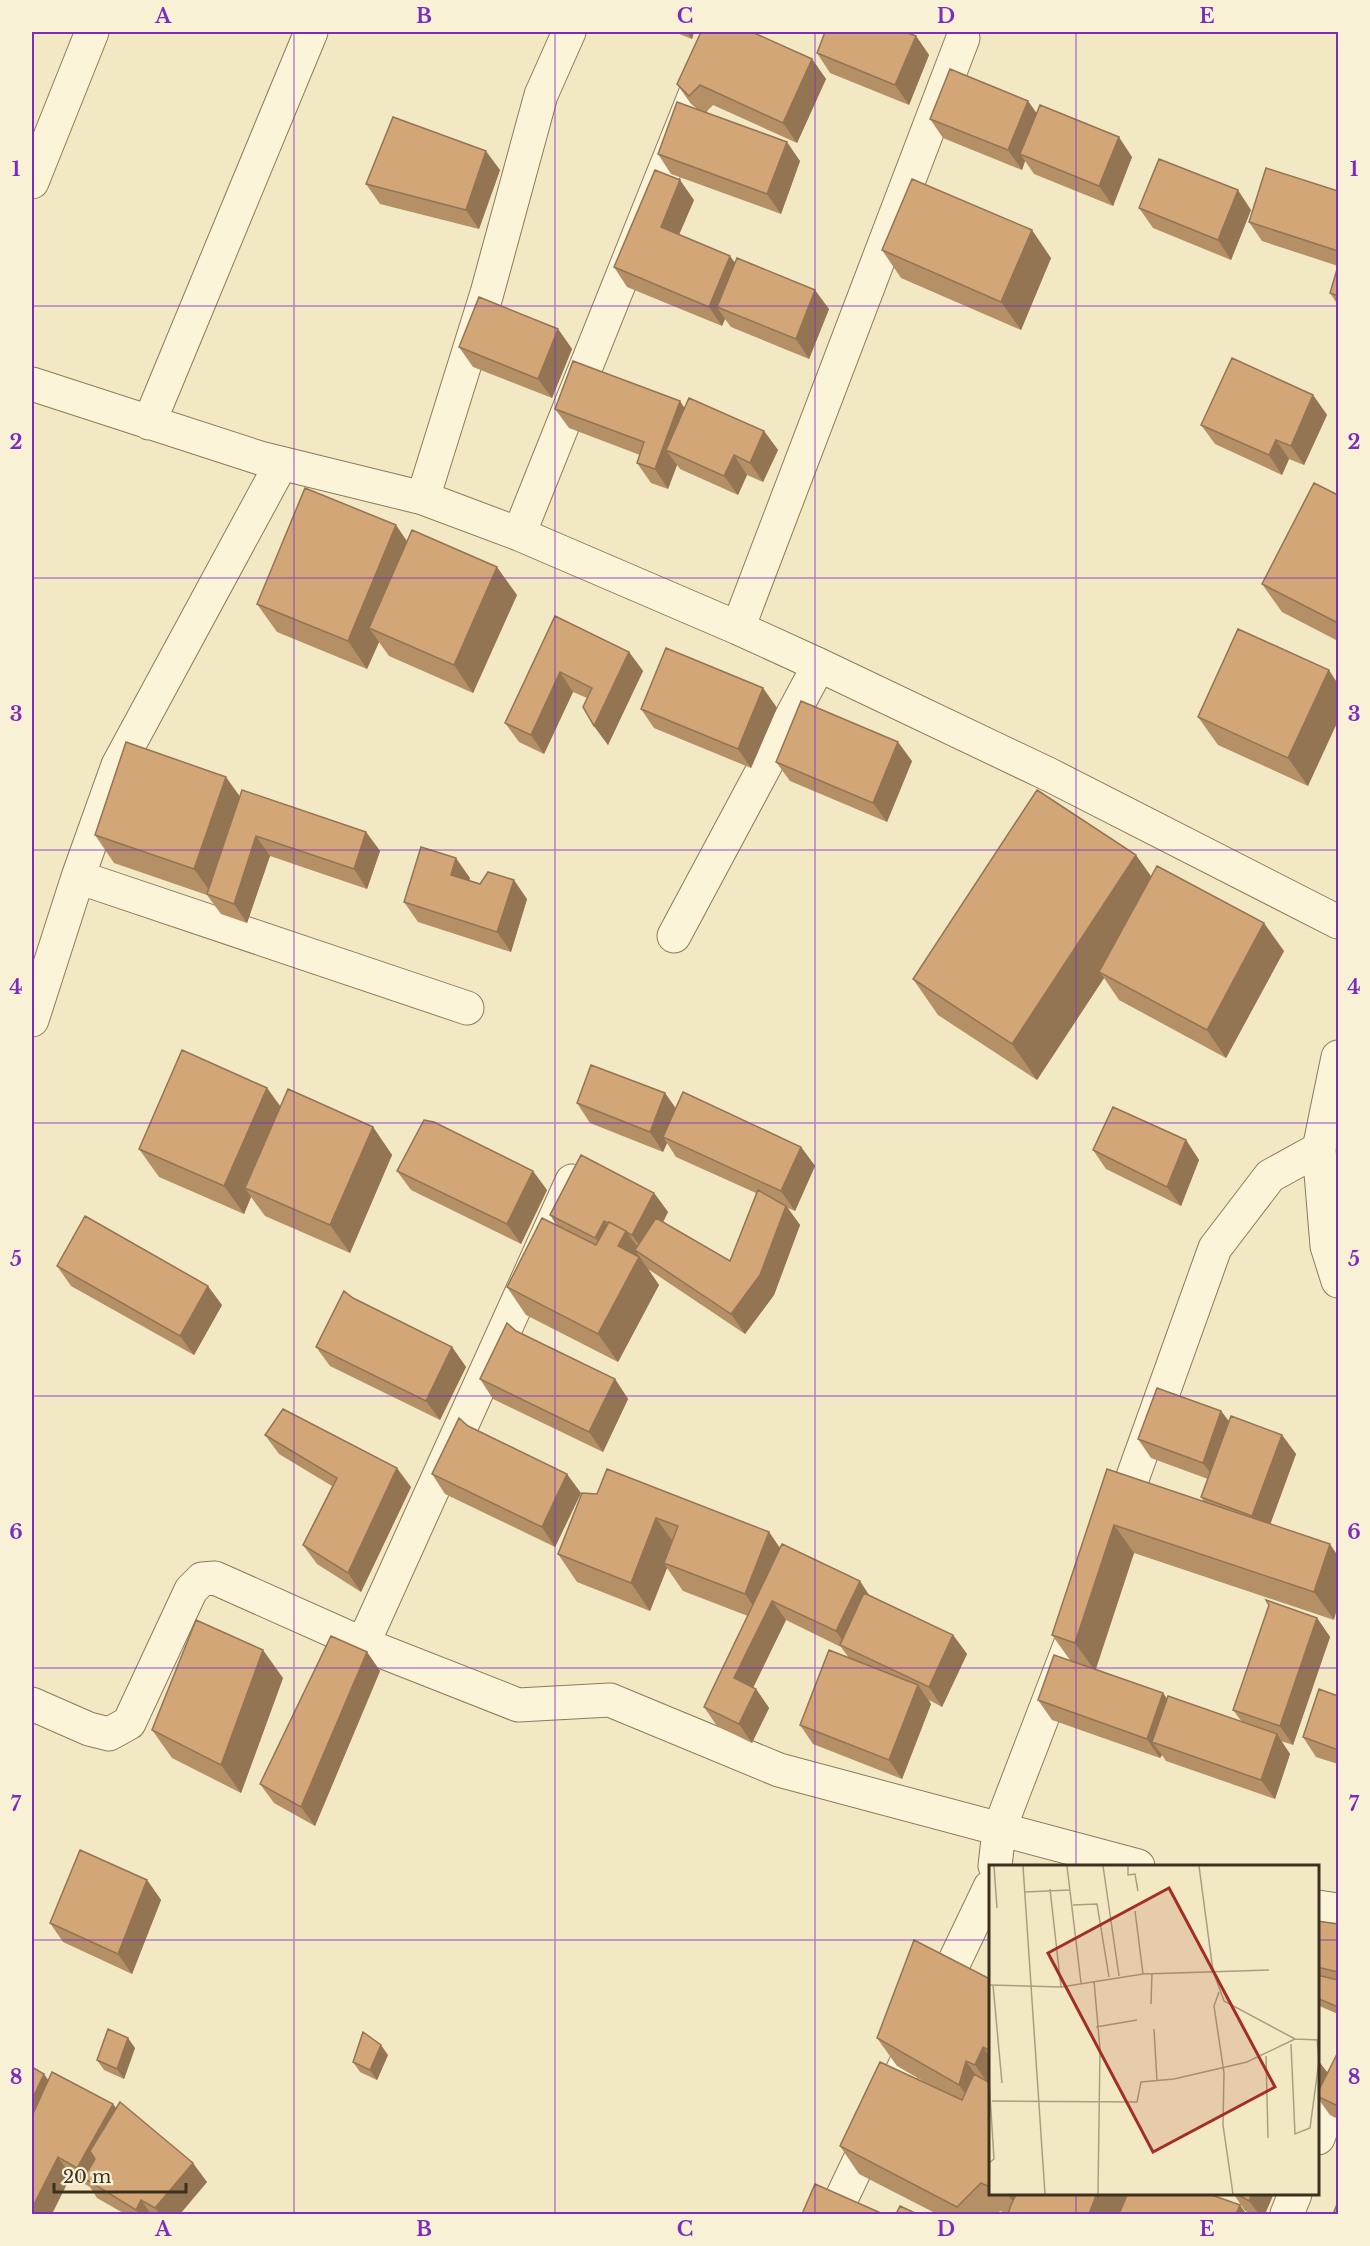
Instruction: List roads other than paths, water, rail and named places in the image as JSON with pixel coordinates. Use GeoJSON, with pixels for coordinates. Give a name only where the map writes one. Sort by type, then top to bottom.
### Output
{"type":"FeatureCollection","features":[{"type":"Feature","properties":{"kind":"street"},"geometry":{"type":"LineString","coordinates":[[32,182],[92,32]]}},
{"type":"Feature","properties":{"kind":"street"},"geometry":{"type":"LineString","coordinates":[[149,423],[311,32]]}},
{"type":"Feature","properties":{"kind":"street"},"geometry":{"type":"LineString","coordinates":[[423,498],[487,293],[542,95],[569,32]]}},
{"type":"Feature","properties":{"kind":"street"},"geometry":{"type":"LineString","coordinates":[[519,534],[720,32]]}},
{"type":"Feature","properties":{"kind":"street"},"geometry":{"type":"LineString","coordinates":[[738,628],[963,38]]}},
{"type":"Feature","properties":{"kind":"street"},"geometry":{"type":"LineString","coordinates":[[32,384],[281,464],[423,498],[519,534],[819,665],[1050,775],[1338,922]]}},
{"type":"Feature","properties":{"kind":"street"},"geometry":{"type":"LineString","coordinates":[[32,1020],[78,877],[118,765],[281,464]]}},
{"type":"Feature","properties":{"kind":"street"},"geometry":{"type":"LineString","coordinates":[[674,936],[819,665]]}},
{"type":"Feature","properties":{"kind":"street"},"geometry":{"type":"LineString","coordinates":[[78,877],[467,1008]]}},
{"type":"Feature","properties":{"kind":"street"},"geometry":{"type":"LineString","coordinates":[[1338,1057],[1319,1149],[1327,1246],[1338,1281]]}},
{"type":"Feature","properties":{"kind":"street"},"geometry":{"type":"LineString","coordinates":[[1105,1553],[1215,1248],[1270,1176],[1319,1149]]}},
{"type":"Feature","properties":{"kind":"street"},"geometry":{"type":"LineString","coordinates":[[363,1644],[578,1168]]}},
{"type":"Feature","properties":{"kind":"street"},"geometry":{"type":"LineString","coordinates":[[32,1704],[89,1729],[109,1734],[129,1723],[190,1590],[202,1579],[216,1578],[363,1644],[518,1705],[610,1700],[779,1770],[1134,1865]]}},
{"type":"Feature","properties":{"kind":"street"},"geometry":{"type":"LineString","coordinates":[[994,1865],[999,1830],[1093,1586]]}},
{"type":"Feature","properties":{"kind":"street"},"geometry":{"type":"LineString","coordinates":[[834,2214],[989,1889]]}},
{"type":"Feature","properties":{"kind":"street"},"geometry":{"type":"LineString","coordinates":[[1319,1907],[1338,1910]]}},
{"type":"Feature","properties":{"kind":"street"},"geometry":{"type":"LineString","coordinates":[[1319,2133],[1338,2086]]}},
{"type":"Feature","properties":{"kind":"street"},"geometry":{"type":"LineString","coordinates":[[1287,2214],[1294,2195]]}}]}
